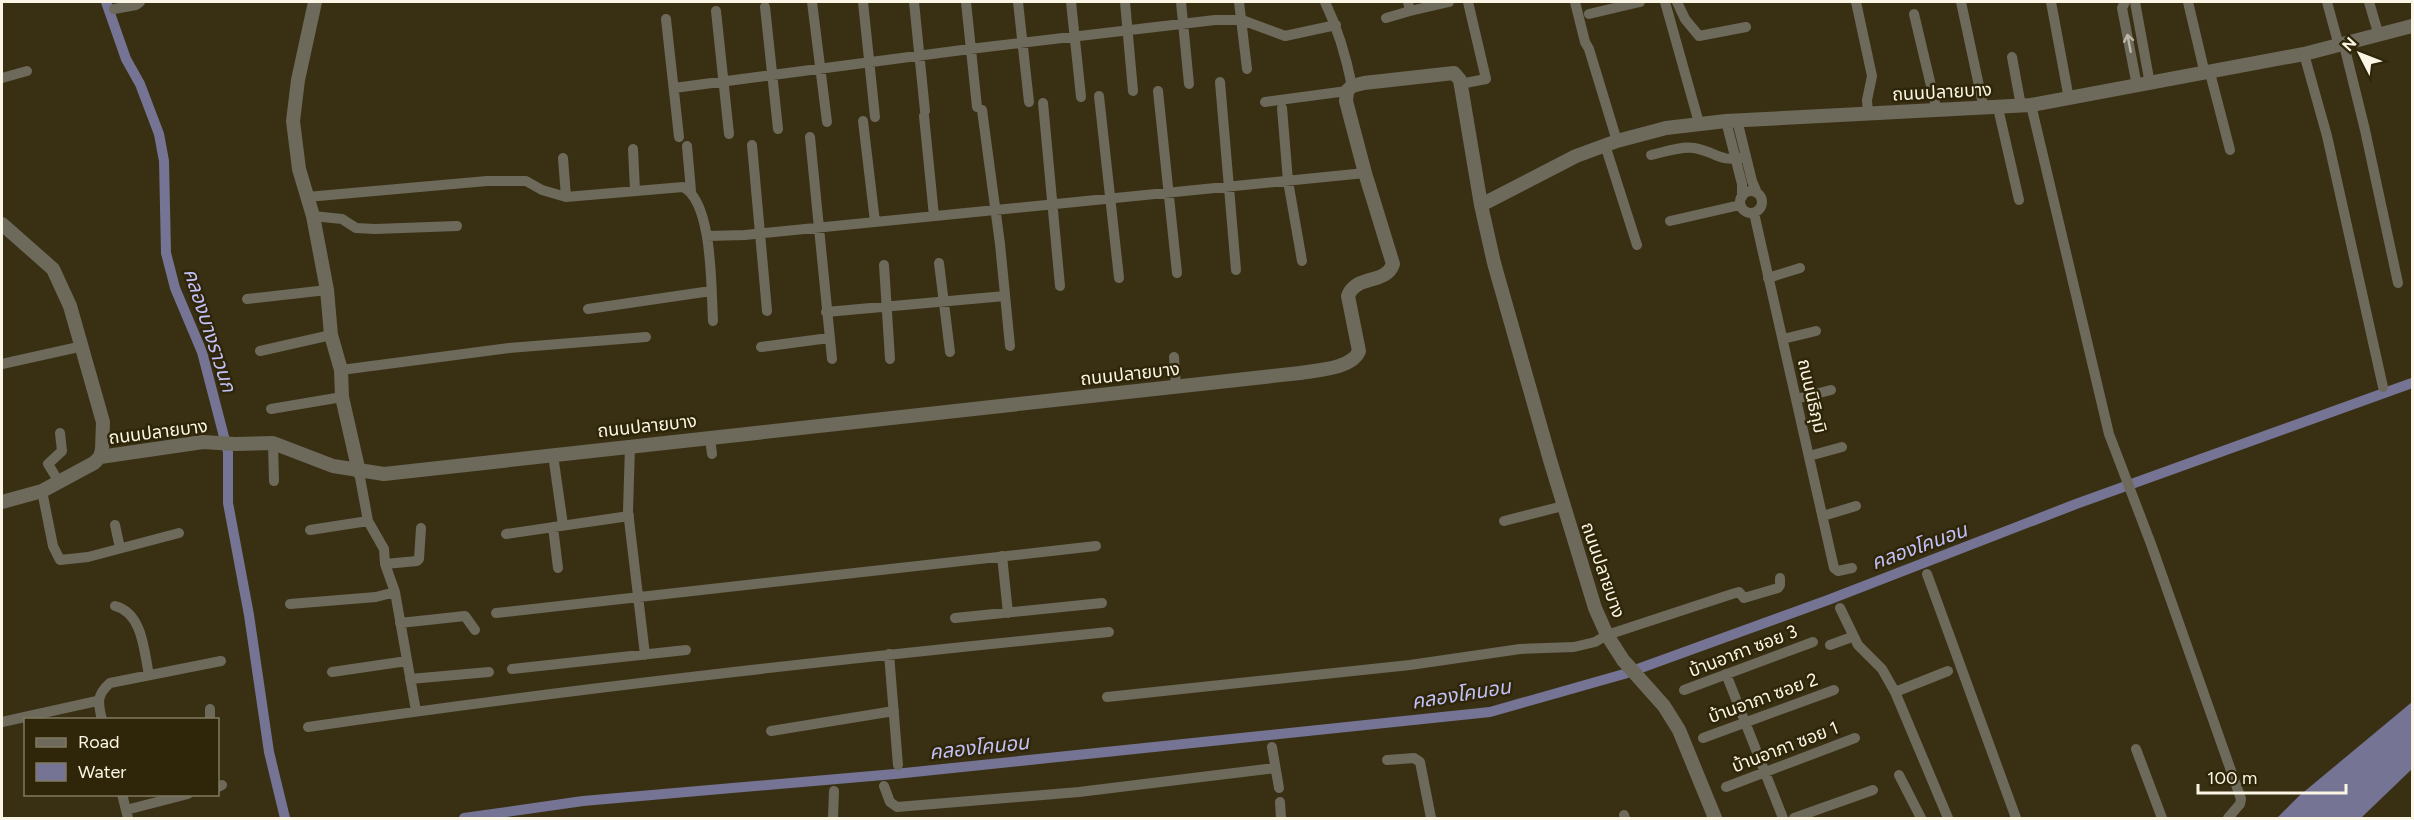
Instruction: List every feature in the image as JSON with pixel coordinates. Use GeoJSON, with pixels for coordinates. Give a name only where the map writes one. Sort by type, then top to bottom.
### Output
{"type":"FeatureCollection","features":[{"type":"Feature","properties":{"kind":"street"},"geometry":{"type":"LineString","coordinates":[[114,9],[136,5],[140,2]]}},
{"type":"Feature","properties":{"kind":"street"},"geometry":{"type":"LineString","coordinates":[[315,2],[298,80],[293,121],[299,169],[313,216],[327,290],[331,335],[341,370],[342,397],[368,521],[384,549],[385,564],[395,592],[416,711]]}},
{"type":"Feature","properties":{"kind":"street"},"geometry":{"type":"LineString","coordinates":[[812,2],[827,122]]}},
{"type":"Feature","properties":{"kind":"street"},"geometry":{"type":"LineString","coordinates":[[863,2],[875,117]]}},
{"type":"Feature","properties":{"kind":"street"},"geometry":{"type":"LineString","coordinates":[[914,2],[934,216]]}},
{"type":"Feature","properties":{"kind":"street"},"geometry":{"type":"LineString","coordinates":[[966,2],[970,49],[1000,244],[1010,346]]}},
{"type":"Feature","properties":{"kind":"street"},"geometry":{"type":"LineString","coordinates":[[1018,2],[1029,102]]}},
{"type":"Feature","properties":{"kind":"street"},"geometry":{"type":"LineString","coordinates":[[1071,2],[1081,97]]}},
{"type":"Feature","properties":{"kind":"street"},"geometry":{"type":"LineString","coordinates":[[1125,2],[1133,91]]}},
{"type":"Feature","properties":{"kind":"street"},"geometry":{"type":"LineString","coordinates":[[1181,2],[1189,84]]}},
{"type":"Feature","properties":{"kind":"street"},"geometry":{"type":"LineString","coordinates":[[1239,2],[1247,69]]}},
{"type":"Feature","properties":{"kind":"street"},"geometry":{"type":"LineString","coordinates":[[1324,2],[1345,49],[1349,88]]}},
{"type":"Feature","properties":{"kind":"street"},"geometry":{"type":"LineString","coordinates":[[1386,18],[1409,6],[1449,2]]}},
{"type":"Feature","properties":{"kind":"street"},"geometry":{"type":"LineString","coordinates":[[1265,102],[1449,73],[1457,75],[1460,84],[1486,79],[1468,2]]}},
{"type":"Feature","properties":{"kind":"street"},"geometry":{"type":"LineString","coordinates":[[1575,2],[1585,42],[1593,60],[1637,245]]}},
{"type":"Feature","properties":{"kind":"street"},"geometry":{"type":"LineString","coordinates":[[1589,14],[1640,2]]}},
{"type":"Feature","properties":{"kind":"street"},"geometry":{"type":"LineString","coordinates":[[1665,2],[1699,123]]}},
{"type":"Feature","properties":{"kind":"street"},"geometry":{"type":"LineString","coordinates":[[1677,2],[1684,19],[1699,36],[1746,27]]}},
{"type":"Feature","properties":{"kind":"street"},"geometry":{"type":"LineString","coordinates":[[1856,2],[1872,76],[1867,100],[1868,114]]}},
{"type":"Feature","properties":{"kind":"street"},"geometry":{"type":"LineString","coordinates":[[1961,2],[2019,200]]}},
{"type":"Feature","properties":{"kind":"street"},"geometry":{"type":"LineString","coordinates":[[2051,2],[2069,99]]}},
{"type":"Feature","properties":{"kind":"street"},"geometry":{"type":"LineString","coordinates":[[2126,2],[2122,8],[2144,85]]}},
{"type":"Feature","properties":{"kind":"street"},"geometry":{"type":"LineString","coordinates":[[2135,2],[2144,85]]}},
{"type":"Feature","properties":{"kind":"street"},"geometry":{"type":"LineString","coordinates":[[2188,2],[2230,150]]}},
{"type":"Feature","properties":{"kind":"street"},"geometry":{"type":"LineString","coordinates":[[2326,2],[2341,45],[2398,283]]}},
{"type":"Feature","properties":{"kind":"street"},"geometry":{"type":"LineString","coordinates":[[2369,2],[2379,36]]}},
{"type":"Feature","properties":{"kind":"street"},"geometry":{"type":"LineString","coordinates":[[765,7],[777,129]]}},
{"type":"Feature","properties":{"kind":"street"},"geometry":{"type":"LineString","coordinates":[[716,12],[729,134]]}},
{"type":"Feature","properties":{"kind":"street"},"geometry":{"type":"LineString","coordinates":[[1914,14],[1937,111]]}},
{"type":"Feature","properties":{"kind":"street"},"geometry":{"type":"LineString","coordinates":[[666,19],[679,136]]}},
{"type":"Feature","properties":{"kind":"street"},"geometry":{"type":"LineString","coordinates":[[674,88],[870,64],[1023,42],[1215,20],[1242,20],[1285,36],[1336,25]]}},
{"type":"Feature","properties":{"kind":"street","name":"ถนนปลายบาง"},"geometry":{"type":"LineString","coordinates":[[1481,205],[1544,171],[1611,143],[1666,128],[1731,121],[2026,106],[2207,74],[2304,54],[2412,26]]}},
{"type":"Feature","properties":{"kind":"street"},"geometry":{"type":"LineString","coordinates":[[2304,54],[2327,136],[2383,387]]}},
{"type":"Feature","properties":{"kind":"street"},"geometry":{"type":"LineString","coordinates":[[2012,57],[2109,434],[2151,544],[2241,799],[2240,804],[2228,819]]}},
{"type":"Feature","properties":{"kind":"street"},"geometry":{"type":"LineString","coordinates":[[2,78],[27,71]]}},
{"type":"Feature","properties":{"kind":"street"},"geometry":{"type":"LineString","coordinates":[[1220,82],[1236,270]]}},
{"type":"Feature","properties":{"kind":"street","name":"ถนนปลายบาง"},"geometry":{"type":"LineString","coordinates":[[1460,84],[1481,205],[1494,263],[1563,506],[1595,608],[1607,635],[1623,660],[1664,706],[1679,730],[1715,819]]}},
{"type":"Feature","properties":{"kind":"street","name":"ถนนปลายบาง"},"geometry":{"type":"LineString","coordinates":[[100,457],[203,442],[273,443],[333,466],[359,472],[384,474],[1300,374],[1341,365],[1357,357],[1359,351],[1348,296],[1350,289],[1355,284],[1384,275],[1391,271],[1394,264],[1365,173],[1346,100],[1349,88]]}},
{"type":"Feature","properties":{"kind":"street"},"geometry":{"type":"LineString","coordinates":[[1158,91],[1177,273]]}},
{"type":"Feature","properties":{"kind":"street"},"geometry":{"type":"LineString","coordinates":[[1099,96],[1119,278]]}},
{"type":"Feature","properties":{"kind":"street"},"geometry":{"type":"LineString","coordinates":[[1043,103],[1060,286]]}},
{"type":"Feature","properties":{"kind":"street"},"geometry":{"type":"LineString","coordinates":[[1282,108],[1288,181],[1302,261]]}},
{"type":"Feature","properties":{"kind":"street"},"geometry":{"type":"LineString","coordinates":[[863,121],[875,222]]}},
{"type":"Feature","properties":{"kind":"street"},"geometry":{"type":"LineString","coordinates":[[1731,121],[1741,158],[1762,204],[1754,213],[1745,212],[1741,201],[1741,158]]}},
{"type":"Feature","properties":{"kind":"street"},"geometry":{"type":"LineString","coordinates":[[810,137],[817,227],[832,359]]}},
{"type":"Feature","properties":{"kind":"street"},"geometry":{"type":"LineString","coordinates":[[752,145],[758,233],[767,311]]}},
{"type":"Feature","properties":{"kind":"street"},"geometry":{"type":"LineString","coordinates":[[687,146],[691,191]]}},
{"type":"Feature","properties":{"kind":"street"},"geometry":{"type":"LineString","coordinates":[[1651,155],[1695,148],[1719,159],[1741,158]]}},
{"type":"Feature","properties":{"kind":"street"},"geometry":{"type":"LineString","coordinates":[[633,150],[634,190]]}},
{"type":"Feature","properties":{"kind":"street"},"geometry":{"type":"LineString","coordinates":[[562,158],[566,197]]}},
{"type":"Feature","properties":{"kind":"street"},"geometry":{"type":"LineString","coordinates":[[707,236],[875,222],[1365,173]]}},
{"type":"Feature","properties":{"kind":"street"},"geometry":{"type":"LineString","coordinates":[[307,197],[487,181],[526,181],[542,190],[566,197],[683,187],[691,191],[700,204],[706,224],[713,321]]}},
{"type":"Feature","properties":{"kind":"street"},"geometry":{"type":"LineString","coordinates":[[1670,221],[1741,201],[1749,192],[1757,193]]}},
{"type":"Feature","properties":{"kind":"street","name":"ถนนนิธิภุมิ"},"geometry":{"type":"LineString","coordinates":[[1754,213],[1834,568],[1838,571],[1852,568]]}},
{"type":"Feature","properties":{"kind":"street"},"geometry":{"type":"LineString","coordinates":[[313,216],[342,219],[356,228],[457,226]]}},
{"type":"Feature","properties":{"kind":"street"},"geometry":{"type":"LineString","coordinates":[[2,224],[53,269],[70,306],[103,422],[100,457],[87,468],[42,490],[2,502]]}},
{"type":"Feature","properties":{"kind":"street"},"geometry":{"type":"LineString","coordinates":[[939,263],[950,352]]}},
{"type":"Feature","properties":{"kind":"street"},"geometry":{"type":"LineString","coordinates":[[884,265],[890,359]]}},
{"type":"Feature","properties":{"kind":"street"},"geometry":{"type":"LineString","coordinates":[[1768,278],[1800,268]]}},
{"type":"Feature","properties":{"kind":"street"},"geometry":{"type":"LineString","coordinates":[[247,299],[327,290]]}},
{"type":"Feature","properties":{"kind":"street"},"geometry":{"type":"LineString","coordinates":[[588,309],[711,291]]}},
{"type":"Feature","properties":{"kind":"street"},"geometry":{"type":"LineString","coordinates":[[826,312],[1005,296]]}},
{"type":"Feature","properties":{"kind":"street"},"geometry":{"type":"LineString","coordinates":[[1782,339],[1816,331]]}},
{"type":"Feature","properties":{"kind":"street"},"geometry":{"type":"LineString","coordinates":[[260,351],[331,335]]}},
{"type":"Feature","properties":{"kind":"street"},"geometry":{"type":"LineString","coordinates":[[341,370],[509,348],[646,337]]}},
{"type":"Feature","properties":{"kind":"street"},"geometry":{"type":"LineString","coordinates":[[761,347],[829,338]]}},
{"type":"Feature","properties":{"kind":"street"},"geometry":{"type":"LineString","coordinates":[[2,364],[83,346]]}},
{"type":"Feature","properties":{"kind":"street"},"geometry":{"type":"LineString","coordinates":[[1174,357],[1176,387]]}},
{"type":"Feature","properties":{"kind":"street"},"geometry":{"type":"LineString","coordinates":[[1796,399],[1831,390]]}},
{"type":"Feature","properties":{"kind":"street"},"geometry":{"type":"LineString","coordinates":[[271,409],[342,397]]}},
{"type":"Feature","properties":{"kind":"street"},"geometry":{"type":"LineString","coordinates":[[59,482],[48,464],[62,451],[60,433]]}},
{"type":"Feature","properties":{"kind":"street"},"geometry":{"type":"LineString","coordinates":[[710,438],[712,454]]}},
{"type":"Feature","properties":{"kind":"street"},"geometry":{"type":"LineString","coordinates":[[273,443],[274,481]]}},
{"type":"Feature","properties":{"kind":"street"},"geometry":{"type":"LineString","coordinates":[[630,446],[629,516],[645,655]]}},
{"type":"Feature","properties":{"kind":"street"},"geometry":{"type":"LineString","coordinates":[[1809,456],[1842,447]]}},
{"type":"Feature","properties":{"kind":"street"},"geometry":{"type":"LineString","coordinates":[[553,455],[558,526],[558,568]]}},
{"type":"Feature","properties":{"kind":"street"},"geometry":{"type":"LineString","coordinates":[[42,490],[53,546],[60,560],[88,557],[179,533]]}},
{"type":"Feature","properties":{"kind":"street"},"geometry":{"type":"LineString","coordinates":[[1504,521],[1563,506]]}},
{"type":"Feature","properties":{"kind":"street"},"geometry":{"type":"LineString","coordinates":[[1823,516],[1856,506]]}},
{"type":"Feature","properties":{"kind":"street"},"geometry":{"type":"LineString","coordinates":[[506,534],[629,516]]}},
{"type":"Feature","properties":{"kind":"street"},"geometry":{"type":"LineString","coordinates":[[310,530],[368,521]]}},
{"type":"Feature","properties":{"kind":"street"},"geometry":{"type":"LineString","coordinates":[[116,525],[120,548]]}},
{"type":"Feature","properties":{"kind":"street"},"geometry":{"type":"LineString","coordinates":[[385,564],[417,561],[421,528]]}},
{"type":"Feature","properties":{"kind":"street"},"geometry":{"type":"LineString","coordinates":[[496,613],[638,595],[1096,546]]}},
{"type":"Feature","properties":{"kind":"street"},"geometry":{"type":"LineString","coordinates":[[1002,556],[1008,613]]}},
{"type":"Feature","properties":{"kind":"street"},"geometry":{"type":"LineString","coordinates":[[1927,574],[2016,819]]}},
{"type":"Feature","properties":{"kind":"street"},"geometry":{"type":"LineString","coordinates":[[1107,697],[1410,665],[1498,651],[1574,647],[1595,642],[1607,635],[1735,593],[1744,598],[1778,588],[1779,578]]}},
{"type":"Feature","properties":{"kind":"street"},"geometry":{"type":"LineString","coordinates":[[290,604],[376,597],[395,592]]}},
{"type":"Feature","properties":{"kind":"street"},"geometry":{"type":"LineString","coordinates":[[956,618],[1102,603]]}},
{"type":"Feature","properties":{"kind":"street"},"geometry":{"type":"LineString","coordinates":[[115,606],[120,607],[137,623],[149,675]]}},
{"type":"Feature","properties":{"kind":"street"},"geometry":{"type":"LineString","coordinates":[[1840,608],[1852,637],[1882,669],[1894,692],[1948,819]]}},
{"type":"Feature","properties":{"kind":"street"},"geometry":{"type":"LineString","coordinates":[[400,623],[465,616],[475,630]]}},
{"type":"Feature","properties":{"kind":"street"},"geometry":{"type":"LineString","coordinates":[[308,728],[416,711],[790,664],[1109,632]]}},
{"type":"Feature","properties":{"kind":"street"},"geometry":{"type":"LineString","coordinates":[[1830,645],[1852,637]]}},
{"type":"Feature","properties":{"kind":"street","name":"บ้านอาภา ซอย 3"},"geometry":{"type":"LineString","coordinates":[[1684,690],[1813,642]]}},
{"type":"Feature","properties":{"kind":"street"},"geometry":{"type":"LineString","coordinates":[[512,669],[686,650]]}},
{"type":"Feature","properties":{"kind":"street"},"geometry":{"type":"LineString","coordinates":[[889,654],[898,765]]}},
{"type":"Feature","properties":{"kind":"street"},"geometry":{"type":"LineString","coordinates":[[102,718],[98,701],[100,691],[110,683],[221,661]]}},
{"type":"Feature","properties":{"kind":"street"},"geometry":{"type":"LineString","coordinates":[[332,672],[407,661]]}},
{"type":"Feature","properties":{"kind":"street"},"geometry":{"type":"LineString","coordinates":[[1894,692],[1948,671]]}},
{"type":"Feature","properties":{"kind":"street"},"geometry":{"type":"LineString","coordinates":[[410,679],[489,672]]}},
{"type":"Feature","properties":{"kind":"street"},"geometry":{"type":"LineString","coordinates":[[1726,674],[1783,819]]}},
{"type":"Feature","properties":{"kind":"street","name":"บ้านอาภา ซอย 2"},"geometry":{"type":"LineString","coordinates":[[1703,738],[1834,690]]}},
{"type":"Feature","properties":{"kind":"street"},"geometry":{"type":"LineString","coordinates":[[2,722],[98,701]]}},
{"type":"Feature","properties":{"kind":"street"},"geometry":{"type":"LineString","coordinates":[[771,730],[894,711]]}},
{"type":"Feature","properties":{"kind":"street","name":"บ้านอาภา ซอย 1"},"geometry":{"type":"LineString","coordinates":[[1726,787],[1855,738]]}},
{"type":"Feature","properties":{"kind":"street"},"geometry":{"type":"LineString","coordinates":[[1272,747],[1279,788]]}},
{"type":"Feature","properties":{"kind":"street"},"geometry":{"type":"LineString","coordinates":[[2136,749],[2162,819]]}},
{"type":"Feature","properties":{"kind":"street"},"geometry":{"type":"LineString","coordinates":[[1387,760],[1417,759],[1431,819]]}},
{"type":"Feature","properties":{"kind":"street"},"geometry":{"type":"LineString","coordinates":[[884,786],[890,802],[897,807],[1079,792],[1275,768]]}},
{"type":"Feature","properties":{"kind":"street"},"geometry":{"type":"LineString","coordinates":[[1899,775],[1921,819]]}},
{"type":"Feature","properties":{"kind":"street"},"geometry":{"type":"LineString","coordinates":[[1794,819],[1873,790]]}},
{"type":"Feature","properties":{"kind":"street"},"geometry":{"type":"LineString","coordinates":[[833,819],[834,791]]}},
{"type":"Feature","properties":{"kind":"street"},"geometry":{"type":"LineString","coordinates":[[122,796],[127,814],[185,796]]}},
{"type":"Feature","properties":{"kind":"street"},"geometry":{"type":"LineString","coordinates":[[1280,802],[1281,819]]}},
{"type":"Feature","properties":{"kind":"street"},"geometry":{"type":"LineString","coordinates":[[896,819],[897,807]]}},
{"type":"Feature","properties":{"kind":"water"},"geometry":{"type":"Polygon","coordinates":[[[2412,702],[2412,769],[2361,818],[2277,818],[2299,796],[2412,702]]]}},
{"type":"Feature","properties":{"kind":"waterway","name":"คลองบางราวนก"},"geometry":{"type":"LineString","coordinates":[[106,2],[126,59],[140,84],[159,134],[164,161],[166,253],[175,288],[202,352],[228,452],[228,503],[249,615],[269,752],[285,818]]}},
{"type":"Feature","properties":{"kind":"waterway","name":"คลองโคนอน"},"geometry":{"type":"LineString","coordinates":[[464,818],[583,801],[895,774],[1490,712],[1624,674],[1828,600],[2076,504],[2412,383]]}}]}
